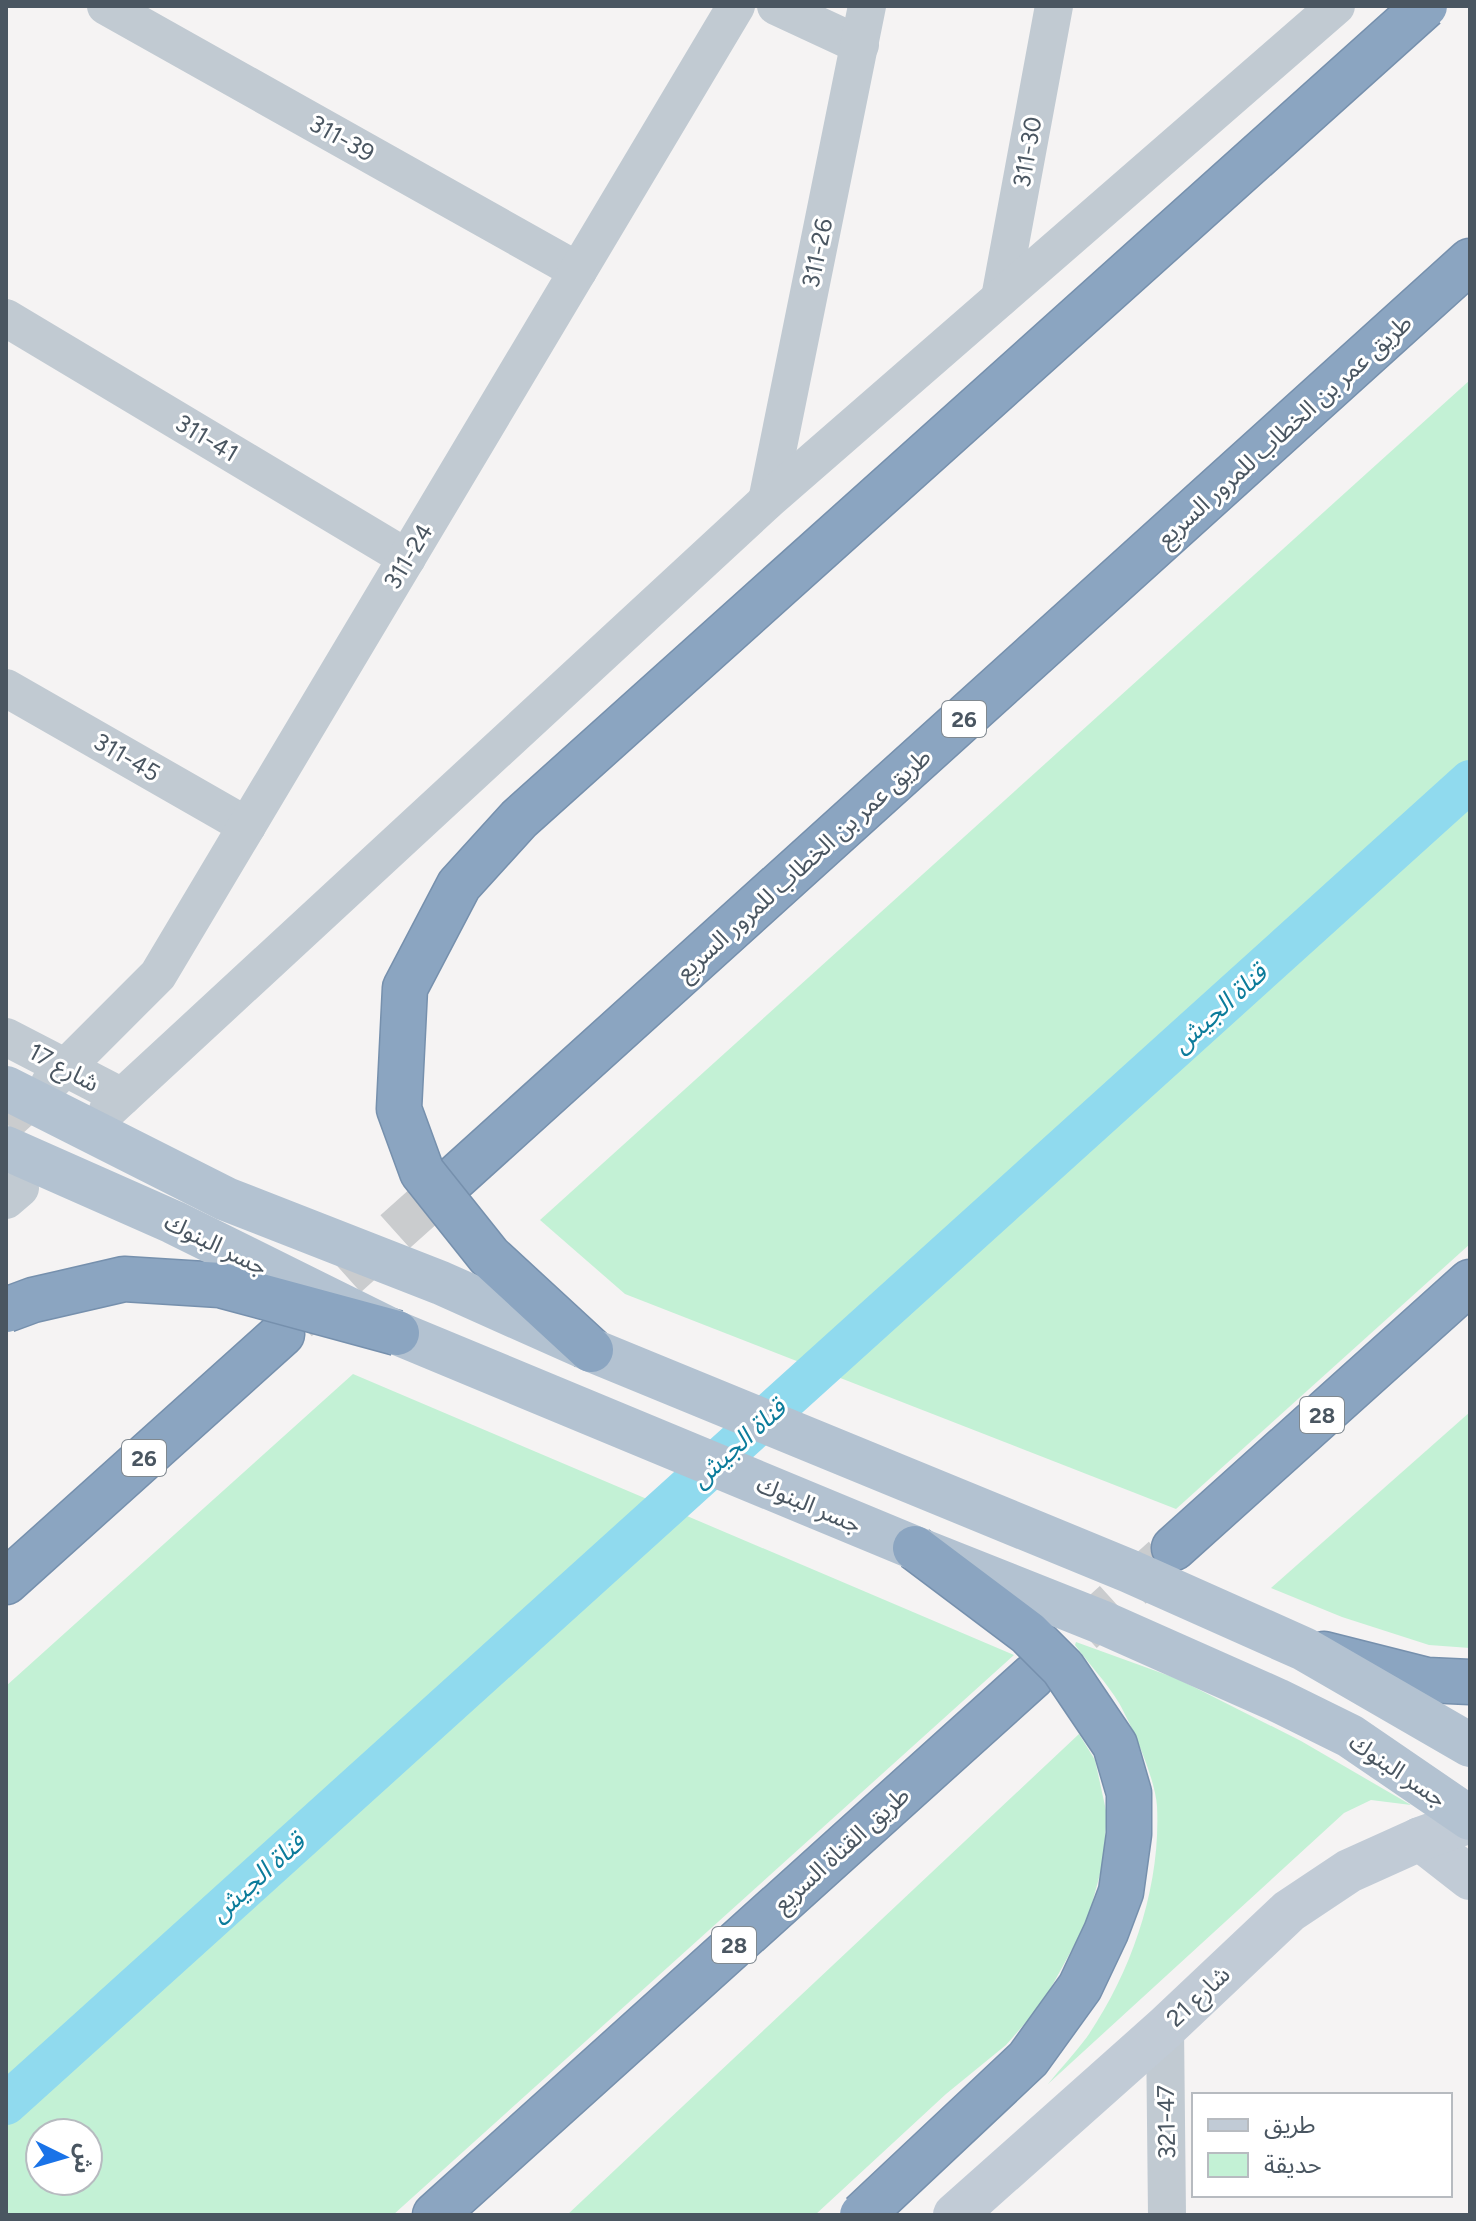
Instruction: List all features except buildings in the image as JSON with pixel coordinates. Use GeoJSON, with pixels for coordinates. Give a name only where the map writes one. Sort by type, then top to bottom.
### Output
{"type":"FeatureCollection","features":[{"type":"Feature","properties":{"kind":"highway"},"geometry":{"type":"LineString","coordinates":[[591,1350],[489,1256],[422,1172],[399,1109],[405,988],[459,885],[519,819],[1425,6]]}},
{"type":"Feature","properties":{"kind":"highway"},"geometry":{"type":"LineString","coordinates":[[1076,619],[1272,416],[1470,228]]}},
{"type":"Feature","properties":{"kind":"highway","name":"طريق عمر بن الخطاب للمرور السريع"},"geometry":{"type":"LineString","coordinates":[[456,1177],[1470,261]]}},
{"type":"Feature","properties":{"kind":"highway"},"geometry":{"type":"LineString","coordinates":[[6,1310],[33,1300],[124,1279],[220,1285],[397,1333]]}},
{"type":"Feature","properties":{"kind":"highway","name":"28"},"geometry":{"type":"LineString","coordinates":[[1174,1548],[1470,1282]]}},
{"type":"Feature","properties":{"kind":"highway","name":"26"},"geometry":{"type":"LineString","coordinates":[[6,1582],[282,1334]]}},
{"type":"Feature","properties":{"kind":"highway"},"geometry":{"type":"LineString","coordinates":[[862,2215],[1028,2059],[1080,1987],[1121,1892],[1129,1834],[1129,1793],[1115,1745],[1063,1668],[1028,1633],[915,1548]]}},
{"type":"Feature","properties":{"kind":"highway"},"geometry":{"type":"LineString","coordinates":[[1304,1649],[1427,1680],[1470,1682]]}},
{"type":"Feature","properties":{"kind":"highway","name":"طريق القناة السريع"},"geometry":{"type":"LineString","coordinates":[[435,2215],[1033,1676]]}},
{"type":"Feature","properties":{"kind":"main road","name":"جسر البنوك"},"geometry":{"type":"LineString","coordinates":[[6,1088],[226,1199],[441,1283],[591,1350],[1129,1571],[1304,1649],[1470,1745]]}},
{"type":"Feature","properties":{"kind":"main road","name":"جسر البنوك"},"geometry":{"type":"LineString","coordinates":[[11,1179],[173,1222],[397,1333],[1106,1624],[1350,1736],[1470,1819]]}},
{"type":"Feature","properties":{"kind":"street","name":"311-39"},"geometry":{"type":"LineString","coordinates":[[106,6],[578,271]]}},
{"type":"Feature","properties":{"kind":"street","name":"311-24"},"geometry":{"type":"LineString","coordinates":[[58,1075],[158,975],[736,6]]}},
{"type":"Feature","properties":{"kind":"street"},"geometry":{"type":"LineString","coordinates":[[776,6],[860,45]]}},
{"type":"Feature","properties":{"kind":"street","name":"311-26"},"geometry":{"type":"LineString","coordinates":[[767,501],[867,6]]}},
{"type":"Feature","properties":{"kind":"street","name":"311-30"},"geometry":{"type":"LineString","coordinates":[[1000,298],[1054,6]]}},
{"type":"Feature","properties":{"kind":"street"},"geometry":{"type":"LineString","coordinates":[[767,501],[1336,6]]}},
{"type":"Feature","properties":{"kind":"street","name":"311-41"},"geometry":{"type":"LineString","coordinates":[[6,318],[407,558]]}},
{"type":"Feature","properties":{"kind":"street","name":"شارع 17"},"geometry":{"type":"LineString","coordinates":[[6,1037],[58,1075],[115,1104],[767,501]]}},
{"type":"Feature","properties":{"kind":"street","name":"311-45"},"geometry":{"type":"LineString","coordinates":[[6,688],[247,826]]}},
{"type":"Feature","properties":{"kind":"street","name":"شارع 21"},"geometry":{"type":"LineString","coordinates":[[955,2215],[1165,2028],[1289,1911],[1349,1871],[1470,1819]]}},
{"type":"Feature","properties":{"kind":"street"},"geometry":{"type":"LineString","coordinates":[[1420,1839],[1470,1878]]}},
{"type":"Feature","properties":{"kind":"street","name":"321-47"},"geometry":{"type":"LineString","coordinates":[[1165,2028],[1167,2215]]}},
{"type":"Feature","properties":{"kind":"green space"},"geometry":{"type":"Polygon","coordinates":[[[1470,380],[1470,1244],[1176,1509],[625,1294],[540,1220],[1470,380]]]}},
{"type":"Feature","properties":{"kind":"green space"},"geometry":{"type":"Polygon","coordinates":[[[353,1374],[1014,1655],[393,2215],[6,2215],[6,1686],[353,1374]]]}},
{"type":"Feature","properties":{"kind":"green space"},"geometry":{"type":"Polygon","coordinates":[[[1470,1412],[1470,1648],[1429,1645],[1342,1617],[1271,1588],[1470,1412]]]}},
{"type":"Feature","properties":{"kind":"green space"},"geometry":{"type":"Polygon","coordinates":[[[1076,1642],[1178,1679],[1301,1741],[1411,1805],[1371,1800],[1344,1813],[1048,2084],[1087,2037],[1130,1956],[1148,1897],[1157,1836],[1155,1795],[1137,1739],[1119,1703],[1075,1645],[1076,1642]]]}},
{"type":"Feature","properties":{"kind":"green space"},"geometry":{"type":"Polygon","coordinates":[[[1079,1734],[1095,1760],[1107,1815],[1103,1863],[1087,1922],[1042,2004],[1006,2045],[946,2094],[815,2215],[567,2215],[1079,1734]]]}},
{"type":"Feature","properties":{"kind":"waterway","name":"قناة الجيش"},"geometry":{"type":"LineString","coordinates":[[6,2104],[1470,781]]}},
{"type":"Feature","properties":{"kind":"tunnel"},"geometry":{"type":"LineString","coordinates":[[6,1123],[50,1083]]}},
{"type":"Feature","properties":{"kind":"tunnel"},"geometry":{"type":"LineString","coordinates":[[297,1320],[456,1177]]}},
{"type":"Feature","properties":{"kind":"tunnel"},"geometry":{"type":"LineString","coordinates":[[1033,1676],[1168,1554]]}}]}
